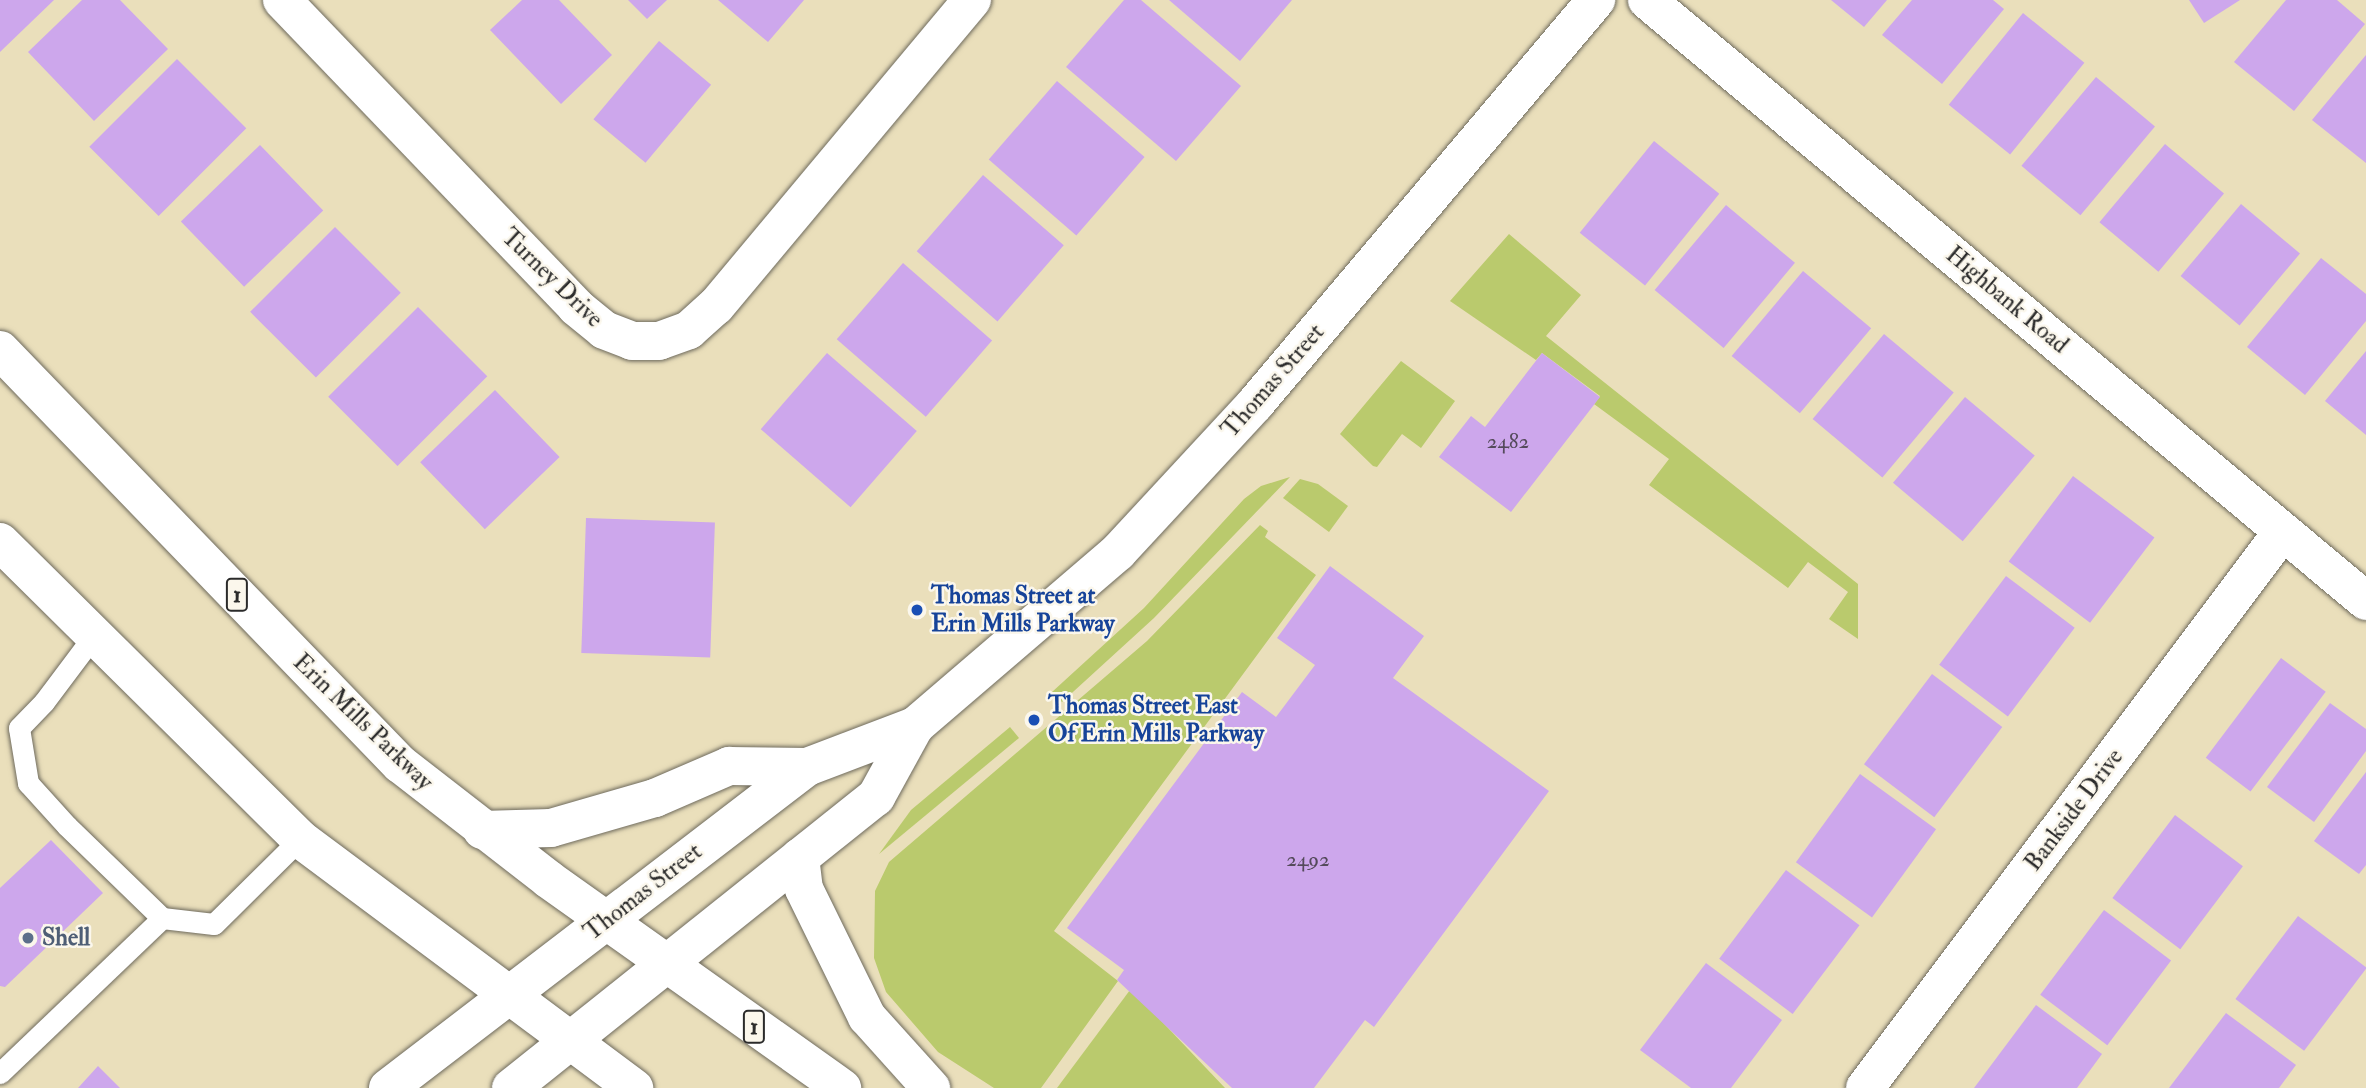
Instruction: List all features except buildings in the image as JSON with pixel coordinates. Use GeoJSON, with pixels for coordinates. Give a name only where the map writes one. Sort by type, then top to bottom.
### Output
{"type":"FeatureCollection","features":[{"type":"Feature","properties":{"kind":"street","name":"Turney Drive"},"geometry":{"type":"LineString","coordinates":[[282,0],[576,307],[604,330],[632,341],[659,341],[689,330],[716,306],[972,0]]}},
{"type":"Feature","properties":{"kind":"street","name":"Thomas Street"},"geometry":{"type":"LineString","coordinates":[[388,1088],[807,767],[915,726],[1118,552],[1255,404],[1596,0]]}},
{"type":"Feature","properties":{"kind":"street","name":"Highbank Road"},"geometry":{"type":"LineString","coordinates":[[1647,0],[2366,601]]}},
{"type":"Feature","properties":{"kind":"street","name":"Erin Mills Parkway"},"geometry":{"type":"LineString","coordinates":[[0,350],[400,764],[482,830],[842,1088]]}},
{"type":"Feature","properties":{"kind":"street","name":"Bankside Drive"},"geometry":{"type":"LineString","coordinates":[[1865,1088],[2283,531]]}},
{"type":"Feature","properties":{"kind":"street"},"geometry":{"type":"LineString","coordinates":[[0,542],[92,638],[300,839],[634,1088]]}},
{"type":"Feature","properties":{"kind":"street","name":"Thomas Street"},"geometry":{"type":"LineString","coordinates":[[510,1088],[876,797],[915,726]]}},
{"type":"Feature","properties":{"kind":"street"},"geometry":{"type":"LineString","coordinates":[[482,830],[551,828],[655,798],[729,766],[807,767]]}},
{"type":"Feature","properties":{"kind":"street"},"geometry":{"type":"LineString","coordinates":[[800,857],[804,889],[867,1017],[932,1088]]}},
{"type":"Feature","properties":{"kind":"lane"},"geometry":{"type":"LineString","coordinates":[[92,638],[44,702],[19,727],[28,783],[162,918],[214,924],[300,839]]}},
{"type":"Feature","properties":{"kind":"lane"},"geometry":{"type":"LineString","coordinates":[[4,1077],[162,918]]}},
{"type":"Feature","properties":{"kind":"green space"},"geometry":{"type":"Polygon","coordinates":[[[1509,234],[1581,295],[1546,336],[1858,584],[1858,639],[1829,619],[1848,592],[1808,562],[1788,588],[1649,485],[1669,459],[1594,404],[1600,396],[1542,353],[1536,360],[1450,301],[1509,234]]]}},
{"type":"Feature","properties":{"kind":"green space"},"geometry":{"type":"Polygon","coordinates":[[[1401,361],[1455,401],[1421,448],[1402,434],[1377,467],[1340,434],[1401,361]]]}},
{"type":"Feature","properties":{"kind":"green space"},"geometry":{"type":"Polygon","coordinates":[[[1290,477],[1154,618],[1062,702],[1052,692],[1144,608],[1244,499],[1261,486],[1290,477]]]}},
{"type":"Feature","properties":{"kind":"green space"},"geometry":{"type":"Polygon","coordinates":[[[1300,479],[1318,484],[1348,506],[1329,532],[1283,498],[1300,479]]]}},
{"type":"Feature","properties":{"kind":"green space"},"geometry":{"type":"Polygon","coordinates":[[[1260,525],[1268,531],[1265,537],[1316,575],[1054,931],[1118,981],[1041,1088],[994,1088],[938,1052],[886,992],[874,958],[875,891],[889,862],[1147,641],[1260,525]]]}},
{"type":"Feature","properties":{"kind":"green space"},"geometry":{"type":"Polygon","coordinates":[[[1010,727],[1019,738],[879,854],[911,810],[1010,727]]]}},
{"type":"Feature","properties":{"kind":"green space"},"geometry":{"type":"Polygon","coordinates":[[[1130,990],[1134,992],[1225,1088],[1057,1088],[1130,990]]]}},
{"type":"Feature","properties":{"kind":"place","name":"Thomas Street at Erin Mills Parkway"},"geometry":{"type":"Point","coordinates":[917,610]}},
{"type":"Feature","properties":{"kind":"place","name":"Thomas Street East Of Erin Mills Parkway"},"geometry":{"type":"Point","coordinates":[1034,720]}},
{"type":"Feature","properties":{"kind":"place","name":"Shell"},"geometry":{"type":"Point","coordinates":[28,938]}}]}
